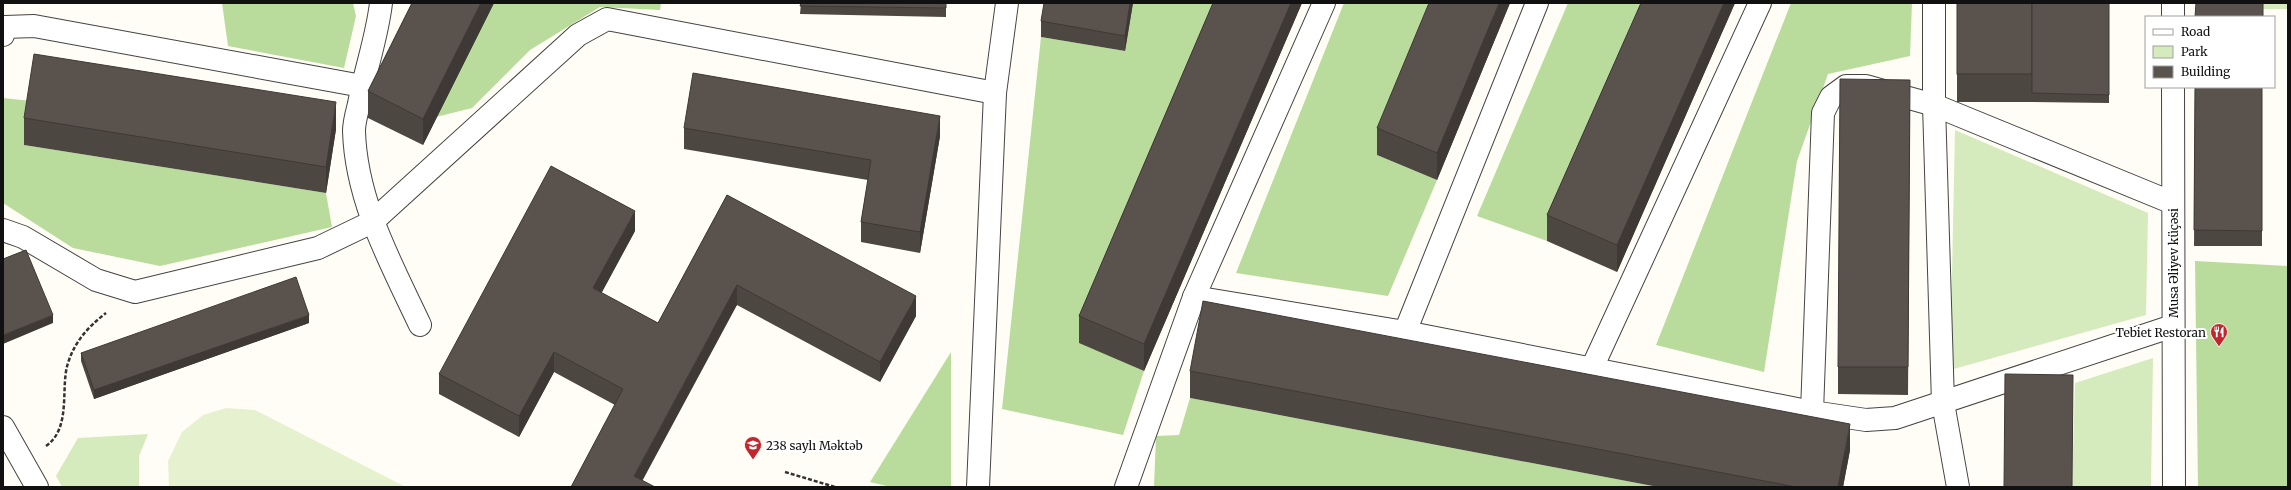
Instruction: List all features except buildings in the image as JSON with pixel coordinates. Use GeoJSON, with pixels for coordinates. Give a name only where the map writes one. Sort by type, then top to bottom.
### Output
{"type":"FeatureCollection","features":[{"type":"Feature","properties":{"kind":"street"},"geometry":{"type":"LineString","coordinates":[[381,3],[378,28],[362,86],[354,130],[361,185],[372,222],[420,325]]}},
{"type":"Feature","properties":{"kind":"street"},"geometry":{"type":"LineString","coordinates":[[978,487],[995,93],[1007,3]]}},
{"type":"Feature","properties":{"kind":"street"},"geometry":{"type":"LineString","coordinates":[[1126,487],[1194,297],[1324,3]]}},
{"type":"Feature","properties":{"kind":"street"},"geometry":{"type":"LineString","coordinates":[[1405,332],[1537,3]]}},
{"type":"Feature","properties":{"kind":"street"},"geometry":{"type":"LineString","coordinates":[[1592,368],[1760,3]]}},
{"type":"Feature","properties":{"kind":"street"},"geometry":{"type":"LineString","coordinates":[[1934,3],[1934,104],[1943,404],[1958,487]]}},
{"type":"Feature","properties":{"kind":"street"},"geometry":{"type":"LineString","coordinates":[[2173,3],[2173,16]]}},
{"type":"Feature","properties":{"kind":"street"},"geometry":{"type":"LineString","coordinates":[[3,230],[23,237],[96,280],[135,292],[318,248],[372,222],[578,35],[607,19],[995,93]]}},
{"type":"Feature","properties":{"kind":"street"},"geometry":{"type":"LineString","coordinates":[[3,35],[5,27],[34,26],[362,86]]}},
{"type":"Feature","properties":{"kind":"street"},"geometry":{"type":"LineString","coordinates":[[1812,412],[1823,113],[1831,97],[1846,86],[1866,86],[1934,104],[2173,203]]}},
{"type":"Feature","properties":{"kind":"street","name":"Musa Əliyev küçəsi"},"geometry":{"type":"LineString","coordinates":[[2173,88],[2174,487]]}},
{"type":"Feature","properties":{"kind":"street"},"geometry":{"type":"LineString","coordinates":[[1194,297],[1405,332],[1812,412],[1866,420],[1896,418],[1943,404],[2173,326]]}},
{"type":"Feature","properties":{"kind":"street"},"geometry":{"type":"LineString","coordinates":[[3,427],[37,487]]}},
{"type":"Feature","properties":{"kind":"path"},"geometry":{"type":"LineString","coordinates":[[22,462],[52,442],[64,415],[67,364],[79,337],[98,319],[135,292]]}},
{"type":"Feature","properties":{"kind":"path"},"geometry":{"type":"LineString","coordinates":[[785,472],[835,487]]}},
{"type":"Feature","properties":{"kind":"green space"},"geometry":{"type":"Polygon","coordinates":[[[222,3],[353,3],[356,16],[344,68],[228,46],[222,3]]]}},
{"type":"Feature","properties":{"kind":"green space"},"geometry":{"type":"Polygon","coordinates":[[[493,3],[661,3],[660,10],[600,7],[530,50],[472,108],[436,117],[493,3]]]}},
{"type":"Feature","properties":{"kind":"green space"},"geometry":{"type":"Polygon","coordinates":[[[1133,3],[1225,3],[1079,342],[1144,371],[1123,435],[1002,409],[1041,37],[1125,51],[1133,3]]]}},
{"type":"Feature","properties":{"kind":"green space"},"geometry":{"type":"Polygon","coordinates":[[[1344,3],[1440,3],[1377,155],[1437,180],[1388,296],[1236,273],[1344,3]]]}},
{"type":"Feature","properties":{"kind":"green space"},"geometry":{"type":"Polygon","coordinates":[[[1568,3],[1653,3],[1547,241],[1477,216],[1568,3]]]}},
{"type":"Feature","properties":{"kind":"green space"},"geometry":{"type":"Polygon","coordinates":[[[1791,3],[1912,3],[1910,56],[1828,74],[1797,161],[1764,372],[1656,345],[1791,3]]]}},
{"type":"Feature","properties":{"kind":"green space"},"geometry":{"type":"Polygon","coordinates":[[[2195,3],[2288,3],[2288,9],[2196,10],[2195,3]]]}},
{"type":"Feature","properties":{"kind":"green space"},"geometry":{"type":"Polygon","coordinates":[[[3,98],[31,101],[24,145],[326,193],[332,227],[160,266],[73,248],[3,203],[3,98]]]}},
{"type":"Feature","properties":{"kind":"green space"},"geometry":{"type":"Polygon","coordinates":[[[1955,130],[2148,213],[2146,315],[1950,370],[1955,130]]]}},
{"type":"Feature","properties":{"kind":"green space"},"geometry":{"type":"Polygon","coordinates":[[[2195,261],[2288,266],[2288,487],[2198,487],[2195,261]]]}},
{"type":"Feature","properties":{"kind":"green space"},"geometry":{"type":"Polygon","coordinates":[[[951,352],[951,487],[891,487],[870,482],[951,352]]]}},
{"type":"Feature","properties":{"kind":"green space"},"geometry":{"type":"Polygon","coordinates":[[[2153,358],[2151,487],[2072,487],[2075,383],[2153,358]]]}},
{"type":"Feature","properties":{"kind":"green space"},"geometry":{"type":"Polygon","coordinates":[[[1190,398],[1658,487],[1154,487],[1156,436],[1179,435],[1190,398]]]}},
{"type":"Feature","properties":{"kind":"green space"},"geometry":{"type":"Polygon","coordinates":[[[226,408],[255,410],[406,487],[169,487],[168,461],[182,432],[203,415],[226,408]]]}},
{"type":"Feature","properties":{"kind":"green space"},"geometry":{"type":"Polygon","coordinates":[[[148,434],[139,456],[139,487],[62,487],[56,476],[78,438],[148,434]]]}},
{"type":"Feature","properties":{"kind":"place","name":"Tebiet Restoran"},"geometry":{"type":"Point","coordinates":[2219,347]}},
{"type":"Feature","properties":{"kind":"place","name":"238 saylı Məktəb"},"geometry":{"type":"Point","coordinates":[753,460]}}]}
